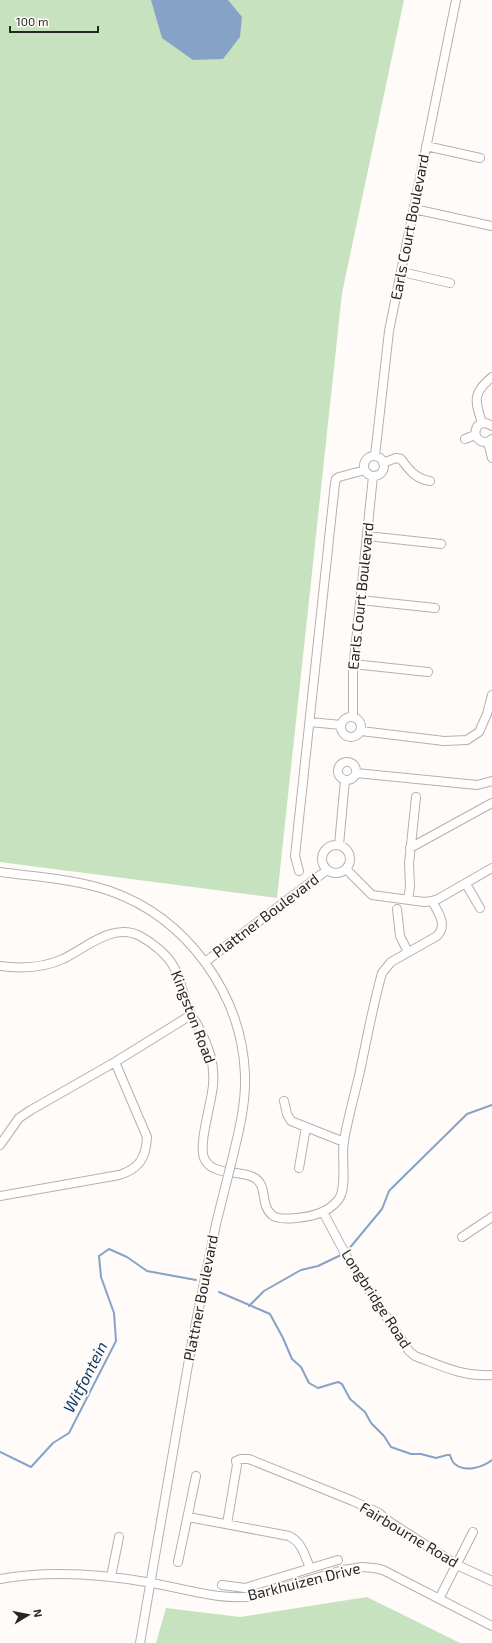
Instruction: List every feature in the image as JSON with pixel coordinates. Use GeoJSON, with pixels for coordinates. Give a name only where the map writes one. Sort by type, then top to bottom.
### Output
{"type":"FeatureCollection","features":[{"type":"Feature","properties":{"kind":"street","name":"Earls Court Boulevard"},"geometry":{"type":"LineString","coordinates":[[375,456],[389,330],[456,0]]}},
{"type":"Feature","properties":{"kind":"street"},"geometry":{"type":"LineString","coordinates":[[426,146],[480,158]]}},
{"type":"Feature","properties":{"kind":"street"},"geometry":{"type":"LineString","coordinates":[[414,209],[492,226]]}},
{"type":"Feature","properties":{"kind":"street"},"geometry":{"type":"LineString","coordinates":[[402,272],[450,283]]}},
{"type":"Feature","properties":{"kind":"street"},"geometry":{"type":"LineString","coordinates":[[482,423],[476,405],[476,398],[482,385],[492,377]]}},
{"type":"Feature","properties":{"kind":"street"},"geometry":{"type":"LineString","coordinates":[[492,426],[482,423],[477,427],[476,435],[480,441],[490,441],[492,458]]}},
{"type":"Feature","properties":{"kind":"street"},"geometry":{"type":"LineString","coordinates":[[465,439],[476,435]]}},
{"type":"Feature","properties":{"kind":"street"},"geometry":{"type":"LineString","coordinates":[[375,456],[380,458],[383,463],[382,472],[373,476],[365,470],[365,464],[367,459],[375,456]]}},
{"type":"Feature","properties":{"kind":"street"},"geometry":{"type":"LineString","coordinates":[[383,463],[396,458],[401,459],[412,473],[424,480],[430,481]]}},
{"type":"Feature","properties":{"kind":"street"},"geometry":{"type":"LineString","coordinates":[[299,871],[295,856],[335,482],[336,479],[340,477],[365,470]]}},
{"type":"Feature","properties":{"kind":"street","name":"Earls Court Boulevard"},"geometry":{"type":"LineString","coordinates":[[353,717],[354,664],[373,476]]}},
{"type":"Feature","properties":{"kind":"street"},"geometry":{"type":"LineString","coordinates":[[367,536],[441,544]]}},
{"type":"Feature","properties":{"kind":"street"},"geometry":{"type":"LineString","coordinates":[[360,600],[435,608]]}},
{"type":"Feature","properties":{"kind":"street"},"geometry":{"type":"LineString","coordinates":[[354,664],[428,672]]}},
{"type":"Feature","properties":{"kind":"street"},"geometry":{"type":"LineString","coordinates":[[361,731],[455,742],[467,740],[479,732],[487,714],[492,695]]}},
{"type":"Feature","properties":{"kind":"street"},"geometry":{"type":"LineString","coordinates":[[353,717],[359,721],[362,727],[359,734],[351,738],[343,734],[341,725],[346,719],[353,717]]}},
{"type":"Feature","properties":{"kind":"street"},"geometry":{"type":"LineString","coordinates":[[310,722],[341,725]]}},
{"type":"Feature","properties":{"kind":"street"},"geometry":{"type":"LineString","coordinates":[[351,763],[355,767],[356,772],[353,778],[345,780],[339,774],[339,768],[342,764],[351,763]]}},
{"type":"Feature","properties":{"kind":"street"},"geometry":{"type":"LineString","coordinates":[[356,772],[477,785],[492,782]]}},
{"type":"Feature","properties":{"kind":"street"},"geometry":{"type":"LineString","coordinates":[[339,845],[345,780]]}},
{"type":"Feature","properties":{"kind":"street"},"geometry":{"type":"LineString","coordinates":[[408,899],[410,887],[410,848],[416,797]]}},
{"type":"Feature","properties":{"kind":"street"},"geometry":{"type":"LineString","coordinates":[[410,848],[492,803]]}},
{"type":"Feature","properties":{"kind":"street"},"geometry":{"type":"LineString","coordinates":[[339,845],[346,849],[350,857],[349,865],[343,871],[335,873],[327,870],[322,862],[323,853],[330,846],[339,845]]}},
{"type":"Feature","properties":{"kind":"street"},"geometry":{"type":"LineString","coordinates":[[346,869],[372,895],[432,901],[466,884],[492,868]]}},
{"type":"Feature","properties":{"kind":"street","name":"Plattner Boulevard"},"geometry":{"type":"LineString","coordinates":[[205,962],[327,870]]}},
{"type":"Feature","properties":{"kind":"street","name":"Plattner Boulevard"},"geometry":{"type":"LineString","coordinates":[[0,872],[82,883],[126,898],[164,920],[185,939],[205,962],[224,991],[239,1029],[245,1076],[244,1106],[216,1224],[182,1400],[140,1643]]}},
{"type":"Feature","properties":{"kind":"street"},"geometry":{"type":"LineString","coordinates":[[466,884],[480,908]]}},
{"type":"Feature","properties":{"kind":"street"},"geometry":{"type":"LineString","coordinates":[[323,1212],[335,1203],[341,1194],[344,1142],[382,973],[391,962],[437,936],[440,932],[442,922],[432,901]]}},
{"type":"Feature","properties":{"kind":"street"},"geometry":{"type":"LineString","coordinates":[[397,909],[400,936],[408,952]]}},
{"type":"Feature","properties":{"kind":"street","name":"Kingston Road"},"geometry":{"type":"LineString","coordinates":[[0,966],[24,968],[42,966],[62,959],[101,938],[121,932],[133,933],[152,944],[164,954],[175,967],[191,1015],[209,1049],[214,1067],[213,1086],[203,1142],[205,1161],[213,1168],[241,1173],[253,1177],[263,1188],[266,1208],[272,1215],[280,1219],[323,1212]]}},
{"type":"Feature","properties":{"kind":"street"},"geometry":{"type":"LineString","coordinates":[[0,1145],[19,1118],[115,1062],[191,1015]]}},
{"type":"Feature","properties":{"kind":"street"},"geometry":{"type":"LineString","coordinates":[[0,1196],[119,1175],[135,1168],[141,1160],[146,1146],[147,1137],[115,1062]]}},
{"type":"Feature","properties":{"kind":"street"},"geometry":{"type":"LineString","coordinates":[[284,1101],[286,1114],[291,1120],[344,1142]]}},
{"type":"Feature","properties":{"kind":"street"},"geometry":{"type":"LineString","coordinates":[[299,1168],[306,1127]]}},
{"type":"Feature","properties":{"kind":"street","name":"Longbridge Road"},"geometry":{"type":"LineString","coordinates":[[323,1212],[348,1259],[409,1351],[415,1356],[461,1373],[479,1376],[492,1375]]}},
{"type":"Feature","properties":{"kind":"street"},"geometry":{"type":"LineString","coordinates":[[462,1237],[492,1217]]}},
{"type":"Feature","properties":{"kind":"street","name":"Fairbourne Road"},"geometry":{"type":"LineString","coordinates":[[227,1524],[237,1465],[236,1461],[245,1459],[254,1461],[379,1513],[390,1522],[457,1565],[491,1579]]}},
{"type":"Feature","properties":{"kind":"street"},"geometry":{"type":"LineString","coordinates":[[178,1562],[196,1476]]}},
{"type":"Feature","properties":{"kind":"street"},"geometry":{"type":"LineString","coordinates":[[188,1516],[294,1538],[303,1550],[310,1568]]}},
{"type":"Feature","properties":{"kind":"street"},"geometry":{"type":"LineString","coordinates":[[439,1599],[473,1532]]}},
{"type":"Feature","properties":{"kind":"street"},"geometry":{"type":"LineString","coordinates":[[111,1577],[119,1537]]}},
{"type":"Feature","properties":{"kind":"street"},"geometry":{"type":"LineString","coordinates":[[222,1585],[245,1588],[338,1560]]}},
{"type":"Feature","properties":{"kind":"street","name":"Barkhuizen Drive"},"geometry":{"type":"LineString","coordinates":[[0,1580],[25,1576],[92,1574],[214,1595],[242,1598],[255,1596],[343,1570],[362,1566],[383,1570],[492,1626]]}},
{"type":"Feature","properties":{"kind":"green space"},"geometry":{"type":"Polygon","coordinates":[[[0,0],[404,0],[342,293],[277,898],[0,862],[0,0]]]}},
{"type":"Feature","properties":{"kind":"green space"},"geometry":{"type":"Polygon","coordinates":[[[367,1597],[460,1643],[156,1643],[166,1608],[240,1617],[367,1597]]]}},
{"type":"Feature","properties":{"kind":"water"},"geometry":{"type":"Polygon","coordinates":[[[151,0],[228,0],[242,17],[240,37],[223,59],[193,60],[162,38],[151,0]]]}},
{"type":"Feature","properties":{"kind":"waterway"},"geometry":{"type":"LineString","coordinates":[[348,1250],[382,1209],[389,1191],[467,1114],[492,1105]]}},
{"type":"Feature","properties":{"kind":"waterway","name":"Witfontein"},"geometry":{"type":"LineString","coordinates":[[0,1452],[31,1467],[53,1443],[69,1433],[116,1341],[114,1313],[101,1277],[99,1256],[109,1249],[127,1257],[147,1271],[196,1280]]}},
{"type":"Feature","properties":{"kind":"waterway"},"geometry":{"type":"LineString","coordinates":[[249,1306],[264,1291],[301,1270],[318,1266],[341,1255]]}},
{"type":"Feature","properties":{"kind":"waterway","name":"Witfontein"},"geometry":{"type":"LineString","coordinates":[[219,1292],[270,1314],[292,1359],[301,1367],[309,1383],[318,1388],[338,1382],[342,1384],[350,1399],[365,1412],[371,1423],[384,1436],[391,1447],[411,1454],[421,1454],[436,1458],[450,1455],[454,1463],[459,1467],[469,1469],[479,1467],[492,1460]]}}]}
